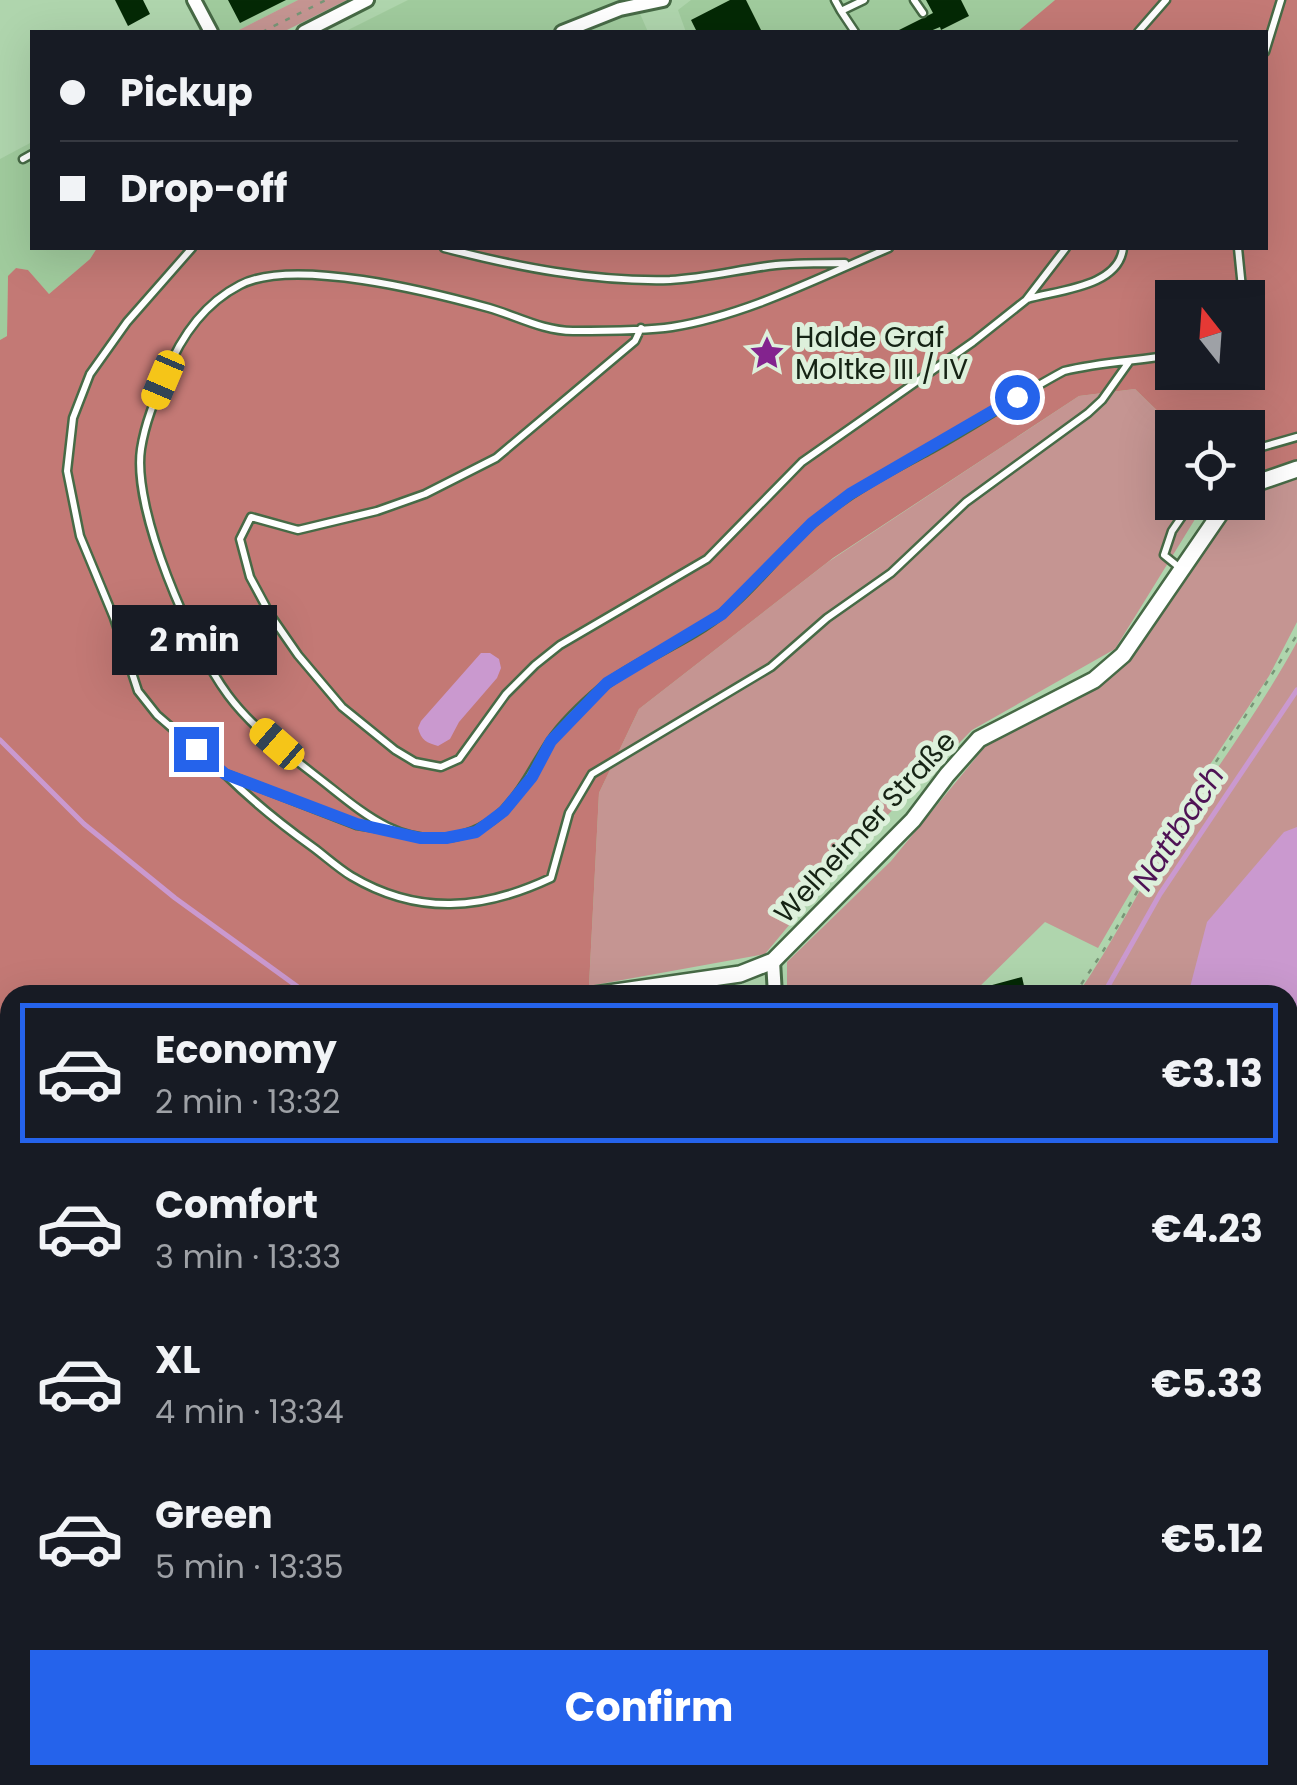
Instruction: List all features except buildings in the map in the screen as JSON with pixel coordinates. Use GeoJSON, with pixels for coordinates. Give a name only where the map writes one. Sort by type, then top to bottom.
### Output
{"type":"FeatureCollection","features":[{"type":"Feature","properties":{"kind":"street"},"geometry":{"type":"LineString","coordinates":[[194,0],[210,30]]}},
{"type":"Feature","properties":{"kind":"street"},"geometry":{"type":"LineString","coordinates":[[308,30],[367,0]]}},
{"type":"Feature","properties":{"kind":"street"},"geometry":{"type":"LineString","coordinates":[[567,30],[620,9],[663,0]]}},
{"type":"Feature","properties":{"kind":"street"},"geometry":{"type":"LineString","coordinates":[[1265,480],[1297,469]]}},
{"type":"Feature","properties":{"kind":"street","name":"Welheimer Straße"},"geometry":{"type":"LineString","coordinates":[[774,985],[774,962],[913,820],[980,739],[1072,692],[1123,655],[1215,520]]}},
{"type":"Feature","properties":{"kind":"street"},"geometry":{"type":"LineString","coordinates":[[664,985],[740,974],[774,962]]}},
{"type":"Feature","properties":{"kind":"lane"},"geometry":{"type":"LineString","coordinates":[[835,0],[854,30]]}},
{"type":"Feature","properties":{"kind":"lane"},"geometry":{"type":"LineString","coordinates":[[842,11],[864,0]]}},
{"type":"Feature","properties":{"kind":"lane"},"geometry":{"type":"LineString","coordinates":[[914,0],[923,13]]}},
{"type":"Feature","properties":{"kind":"lane"},"geometry":{"type":"LineString","coordinates":[[1140,30],[1166,0]]}},
{"type":"Feature","properties":{"kind":"lane"},"geometry":{"type":"LineString","coordinates":[[1268,42],[1281,0]]}},
{"type":"Feature","properties":{"kind":"lane"},"geometry":{"type":"LineString","coordinates":[[23,159],[30,155]]}},
{"type":"Feature","properties":{"kind":"lane"},"geometry":{"type":"LineString","coordinates":[[190,250],[126,322],[90,374],[73,418],[67,471],[80,536],[114,618],[138,691],[156,716],[225,774],[260,810],[352,876],[412,901],[477,903],[501,899],[550,878],[569,814],[592,774],[702,712],[771,667],[827,618],[890,573],[966,502],[1088,413],[1129,362]]}},
{"type":"Feature","properties":{"kind":"lane"},"geometry":{"type":"LineString","coordinates":[[452,250],[580,276],[637,280],[690,278],[775,265],[852,264]]}},
{"type":"Feature","properties":{"kind":"lane"},"geometry":{"type":"LineString","coordinates":[[386,829],[300,764],[254,723],[228,695],[182,618],[150,518],[140,453],[150,410],[175,351],[196,320],[222,295],[246,281],[274,274],[322,275],[432,295],[568,331],[670,328],[726,313],[884,250]]}},
{"type":"Feature","properties":{"kind":"lane"},"geometry":{"type":"LineString","coordinates":[[642,328],[636,341],[496,458],[461,478],[377,512],[320,527],[298,530],[251,517],[244,526],[240,540],[250,578],[298,655],[342,707],[415,762],[441,767],[459,758],[506,694],[560,644],[707,558],[802,462],[1026,300],[1064,250]]}},
{"type":"Feature","properties":{"kind":"lane"},"geometry":{"type":"LineString","coordinates":[[1026,300],[1104,276],[1117,268],[1122,250]]}},
{"type":"Feature","properties":{"kind":"lane"},"geometry":{"type":"LineString","coordinates":[[1238,250],[1241,280]]}},
{"type":"Feature","properties":{"kind":"lane"},"geometry":{"type":"LineString","coordinates":[[225,774],[357,824],[420,838],[476,832],[504,811],[532,777],[551,741],[607,683],[722,614],[812,523],[850,494],[1064,371],[1100,362],[1155,358]]}},
{"type":"Feature","properties":{"kind":"lane"},"geometry":{"type":"LineString","coordinates":[[1265,446],[1297,437]]}},
{"type":"Feature","properties":{"kind":"lane"},"geometry":{"type":"LineString","coordinates":[[1180,520],[1164,555],[1181,568]]}},
{"type":"Feature","properties":{"kind":"path"},"geometry":{"type":"LineString","coordinates":[[266,30],[326,0]]}},
{"type":"Feature","properties":{"kind":"path"},"geometry":{"type":"LineString","coordinates":[[1081,985],[1173,829],[1297,635]]}},
{"type":"Feature","properties":{"kind":"shaded area"},"geometry":{"type":"Polygon","coordinates":[[[203,0],[298,0],[239,30],[219,30],[203,0]]]}},
{"type":"Feature","properties":{"kind":"shaded area"},"geometry":{"type":"Polygon","coordinates":[[[298,0],[347,0],[287,30],[239,30],[298,0]]]}},
{"type":"Feature","properties":{"kind":"shaded area"},"geometry":{"type":"Polygon","coordinates":[[[408,0],[634,0],[647,30],[348,30],[408,0]]]}},
{"type":"Feature","properties":{"kind":"shaded area"},"geometry":{"type":"Polygon","coordinates":[[[691,0],[1055,0],[1019,30],[685,30],[678,10],[691,0]]]}},
{"type":"Feature","properties":{"kind":"shaded area"},"geometry":{"type":"Polygon","coordinates":[[[1055,0],[1297,0],[1297,461],[1265,473],[1265,410],[1157,410],[1135,389],[1079,396],[833,558],[639,709],[599,793],[589,985],[0,985],[0,340],[7,336],[8,276],[16,268],[28,270],[49,294],[96,250],[1268,250],[1268,30],[1019,30],[1055,0]]]}},
{"type":"Feature","properties":{"kind":"shaded area"},"geometry":{"type":"Polygon","coordinates":[[[30,143],[30,250],[96,250],[49,294],[28,270],[16,268],[8,277],[7,336],[0,340],[0,159],[30,143]]]}},
{"type":"Feature","properties":{"kind":"shaded area"},"geometry":{"type":"Polygon","coordinates":[[[1135,389],[1157,410],[1155,520],[1195,520],[1115,649],[972,730],[845,858],[765,954],[589,985],[599,793],[639,709],[828,562],[1079,396],[1135,389]]]}},
{"type":"Feature","properties":{"kind":"shaded area"},"geometry":{"type":"Polygon","coordinates":[[[1297,476],[1297,622],[1269,676],[1171,823],[1098,948],[1045,922],[981,985],[787,985],[787,962],[891,861],[988,743],[1078,699],[1117,672],[1151,629],[1221,520],[1265,520],[1265,485],[1297,476]]]}},
{"type":"Feature","properties":{"kind":"shaded area"},"geometry":{"type":"Polygon","coordinates":[[[1297,642],[1297,985],[1083,985],[1163,850],[1297,642]]]}},
{"type":"Feature","properties":{"kind":"shaded area"},"geometry":{"type":"Polygon","coordinates":[[[481,653],[499,659],[497,678],[459,722],[450,739],[438,746],[428,742],[419,732],[421,721],[481,653]]]}},
{"type":"Feature","properties":{"kind":"shaded area"},"geometry":{"type":"Polygon","coordinates":[[[1297,827],[1297,985],[1191,985],[1207,922],[1284,832],[1297,827]]]}},
{"type":"Feature","properties":{"kind":"waterway","name":"Nattbach"},"geometry":{"type":"LineString","coordinates":[[1109,985],[1160,894],[1297,690]]}},
{"type":"Feature","properties":{"kind":"waterway"},"geometry":{"type":"LineString","coordinates":[[0,740],[84,824],[175,898],[295,985]]}},
{"type":"Feature","properties":{"kind":"place","name":"Halde Graf Moltke III / IV"},"geometry":{"type":"Point","coordinates":[767,353]}},
{"type":"Feature","properties":{"kind":"route"},"geometry":{"type":"LineString","coordinates":[[196,749],[225,774],[357,824],[420,838],[476,832],[504,811],[532,777],[551,741],[607,683],[722,614],[812,523],[850,494],[1017,397]]}}]}
